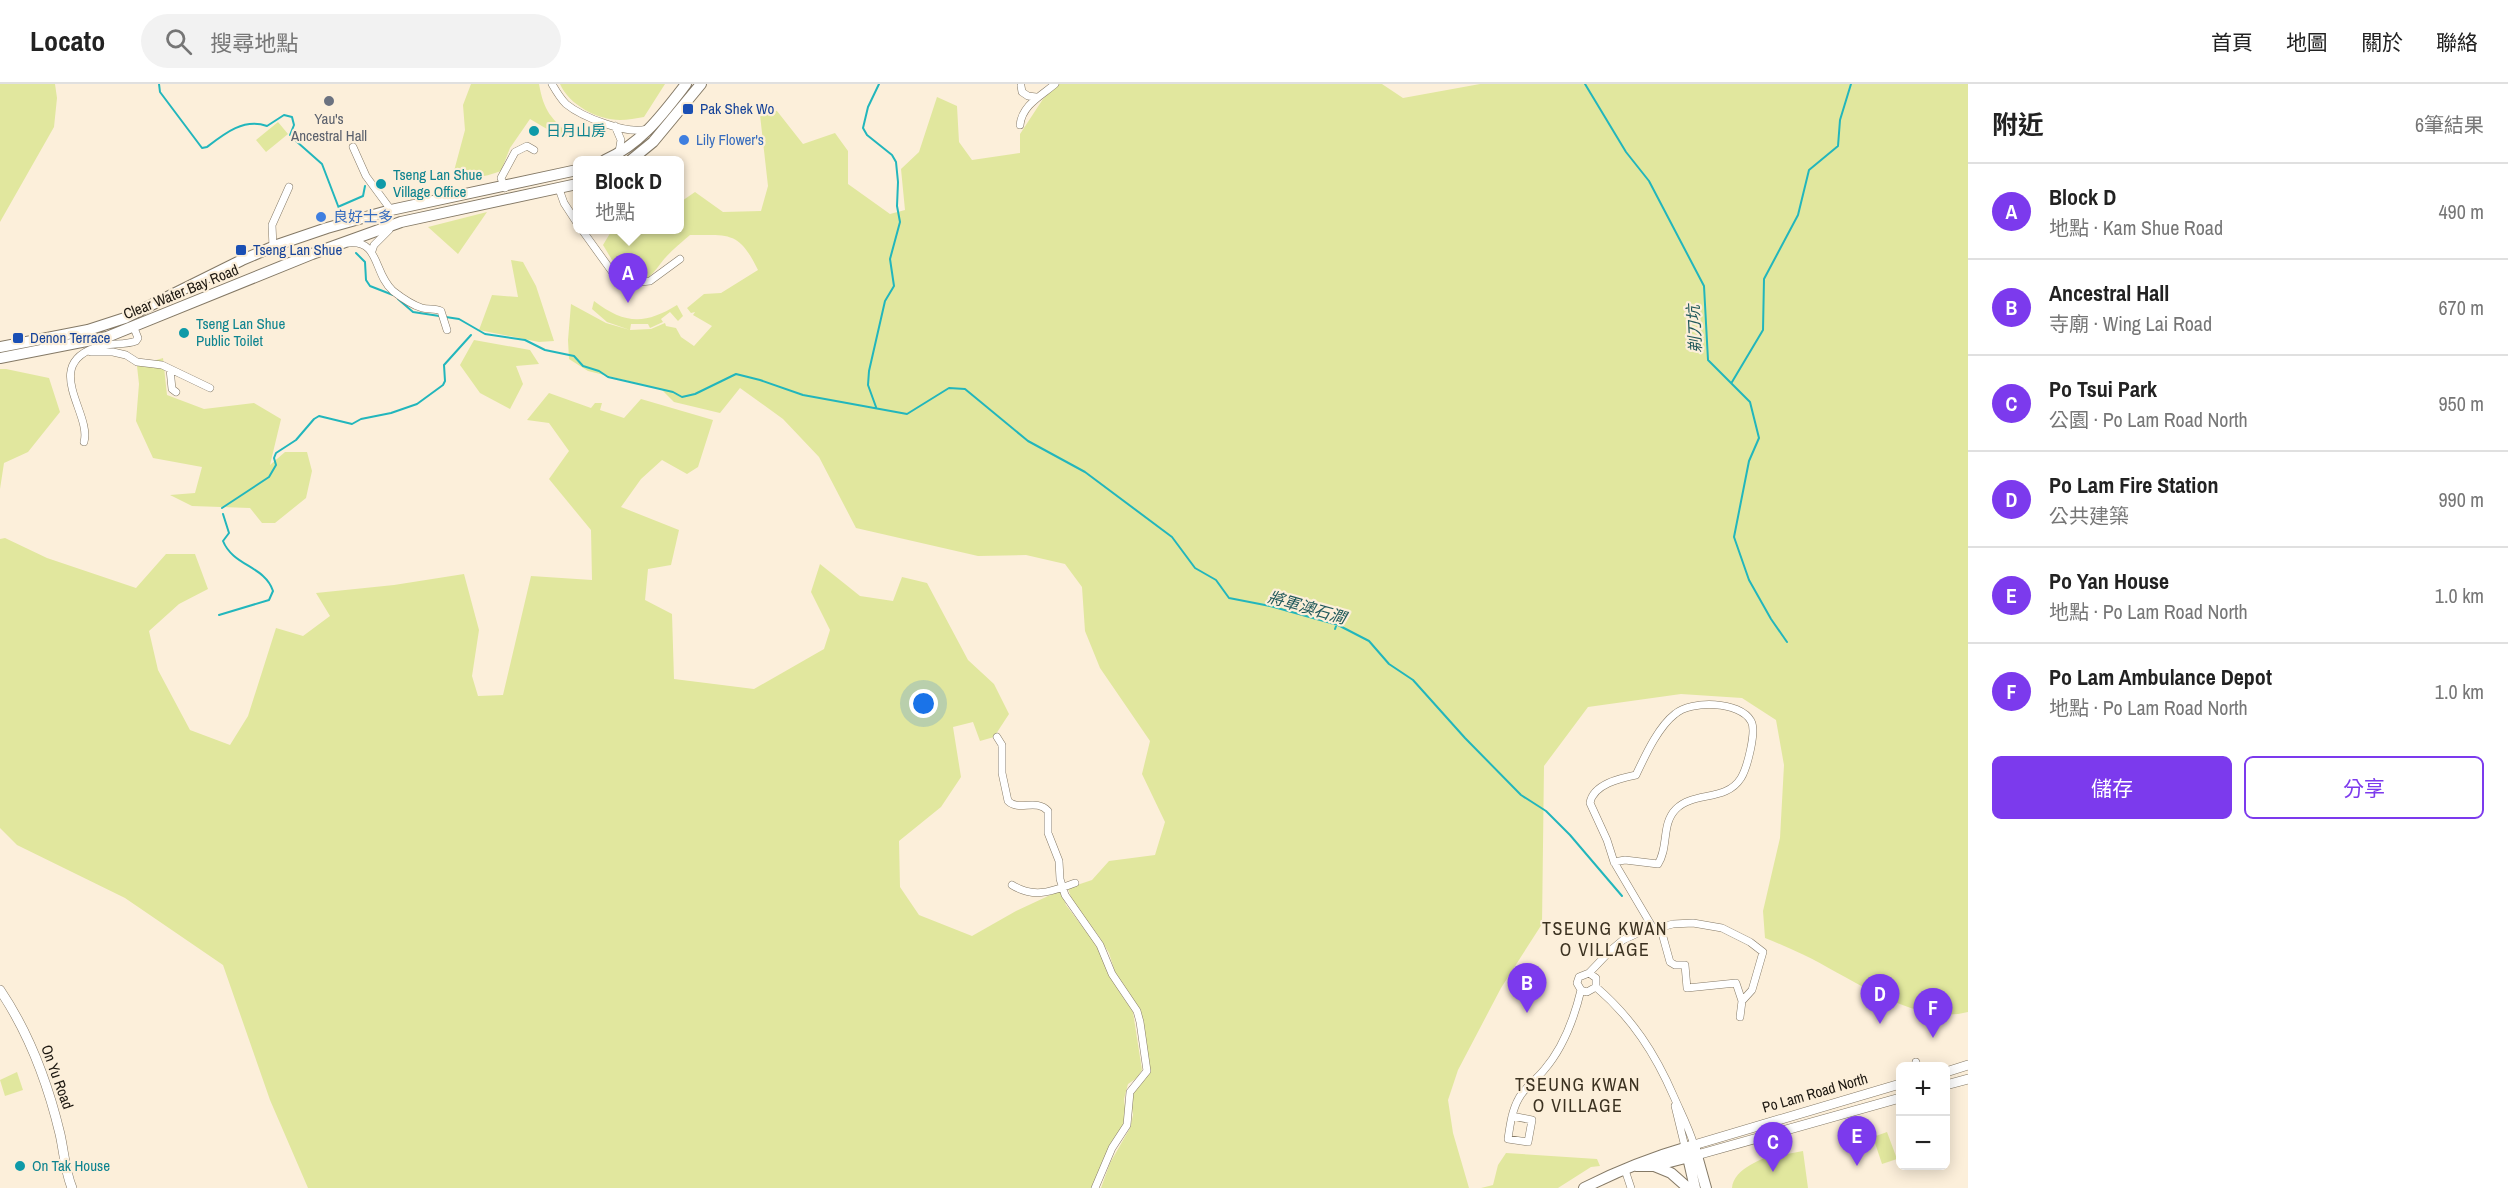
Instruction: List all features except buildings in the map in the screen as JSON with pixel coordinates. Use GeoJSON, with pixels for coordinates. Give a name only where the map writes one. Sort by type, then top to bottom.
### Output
{"type":"FeatureCollection","features":[{"type":"Feature","properties":{"kind":"main road"},"geometry":{"type":"LineString","coordinates":[[617,155],[652,127],[686,84]]}},
{"type":"Feature","properties":{"kind":"main road"},"geometry":{"type":"LineString","coordinates":[[636,156],[653,142],[701,84]]}},
{"type":"Feature","properties":{"kind":"main road","name":"Clear Water Bay Road"},"geometry":{"type":"LineString","coordinates":[[0,346],[88,330],[125,318],[273,247],[391,210],[505,188],[573,171]]}},
{"type":"Feature","properties":{"kind":"main road","name":"Clear Water Bay Road"},"geometry":{"type":"LineString","coordinates":[[0,358],[90,341],[134,327],[283,266],[401,222],[573,185]]}},
{"type":"Feature","properties":{"kind":"main road"},"geometry":{"type":"LineString","coordinates":[[273,247],[273,260],[283,266]]}},
{"type":"Feature","properties":{"kind":"main road"},"geometry":{"type":"LineString","coordinates":[[242,260],[257,262],[259,272],[251,280]]}},
{"type":"Feature","properties":{"kind":"main road","name":"On Yu Road"},"geometry":{"type":"LineString","coordinates":[[0,990],[20,1023],[44,1080],[60,1135],[69,1185]]}},
{"type":"Feature","properties":{"kind":"main road"},"geometry":{"type":"LineString","coordinates":[[1950,1070],[1968,1065]]}},
{"type":"Feature","properties":{"kind":"main road"},"geometry":{"type":"LineString","coordinates":[[1950,1084],[1968,1079]]}},
{"type":"Feature","properties":{"kind":"main road","name":"Po Lam Road North"},"geometry":{"type":"LineString","coordinates":[[1631,1168],[1654,1166],[1691,1151],[1896,1085]]}},
{"type":"Feature","properties":{"kind":"main road","name":"Po Lam Road North"},"geometry":{"type":"LineString","coordinates":[[1584,1188],[1652,1157],[1691,1151],[1896,1099]]}},
{"type":"Feature","properties":{"kind":"main road"},"geometry":{"type":"LineString","coordinates":[[1691,1151],[1695,1188]]}},
{"type":"Feature","properties":{"kind":"main road"},"geometry":{"type":"LineString","coordinates":[[1691,1151],[1706,1188]]}},
{"type":"Feature","properties":{"kind":"main road"},"geometry":{"type":"LineString","coordinates":[[1654,1166],[1671,1173],[1688,1188]]}},
{"type":"Feature","properties":{"kind":"street"},"geometry":{"type":"LineString","coordinates":[[552,84],[564,102],[573,109],[634,131],[652,127]]}},
{"type":"Feature","properties":{"kind":"street"},"geometry":{"type":"LineString","coordinates":[[1020,124],[1021,117],[1033,99],[1039,97],[1054,84]]}},
{"type":"Feature","properties":{"kind":"street"},"geometry":{"type":"LineString","coordinates":[[1021,86],[1022,92],[1028,96],[1039,97]]}},
{"type":"Feature","properties":{"kind":"street"},"geometry":{"type":"LineString","coordinates":[[615,126],[621,140],[617,155]]}},
{"type":"Feature","properties":{"kind":"street"},"geometry":{"type":"LineString","coordinates":[[505,188],[501,178],[515,152],[527,146],[534,150]]}},
{"type":"Feature","properties":{"kind":"street"},"geometry":{"type":"LineString","coordinates":[[353,147],[366,176],[391,210]]}},
{"type":"Feature","properties":{"kind":"street"},"geometry":{"type":"LineString","coordinates":[[273,247],[272,225],[289,187]]}},
{"type":"Feature","properties":{"kind":"street"},"geometry":{"type":"LineString","coordinates":[[559,189],[564,203],[573,217]]}},
{"type":"Feature","properties":{"kind":"street"},"geometry":{"type":"LineString","coordinates":[[372,251],[374,244],[383,234],[401,222]]}},
{"type":"Feature","properties":{"kind":"street"},"geometry":{"type":"LineString","coordinates":[[585,234],[613,273],[630,283],[650,281],[680,259]]}},
{"type":"Feature","properties":{"kind":"street"},"geometry":{"type":"LineString","coordinates":[[340,244],[361,243],[372,251],[382,278],[392,290],[406,301],[424,309],[438,309],[443,316],[447,330]]}},
{"type":"Feature","properties":{"kind":"street"},"geometry":{"type":"LineString","coordinates":[[84,442],[86,432],[70,378],[72,368],[92,348],[110,343],[136,341],[138,338],[134,327]]}},
{"type":"Feature","properties":{"kind":"street"},"geometry":{"type":"LineString","coordinates":[[86,353],[113,352],[126,355],[136,362],[153,363],[170,369],[210,388]]}},
{"type":"Feature","properties":{"kind":"street"},"geometry":{"type":"LineString","coordinates":[[170,369],[172,389],[176,392]]}},
{"type":"Feature","properties":{"kind":"street"},"geometry":{"type":"LineString","coordinates":[[1614,862],[1625,860],[1658,864],[1667,823],[1679,806],[1688,801],[1720,794],[1741,779],[1754,733],[1752,721],[1732,708],[1712,705],[1678,711],[1645,754],[1636,775],[1616,780],[1593,794],[1590,803],[1604,832],[1614,862],[1657,927],[1671,962],[1674,965],[1685,965],[1687,988],[1736,983],[1742,1001],[1740,1017]]}},
{"type":"Feature","properties":{"kind":"street"},"geometry":{"type":"LineString","coordinates":[[998,737],[1002,745],[1002,773],[1008,801],[1015,806],[1040,805],[1048,810],[1048,833],[1059,861],[1062,887],[1069,903],[1100,945],[1112,974],[1137,1011],[1146,1064],[1145,1074],[1129,1094],[1127,1125],[1112,1148],[1095,1188]]}},
{"type":"Feature","properties":{"kind":"street"},"geometry":{"type":"LineString","coordinates":[[1012,885],[1024,893],[1038,893],[1075,883]]}},
{"type":"Feature","properties":{"kind":"street"},"geometry":{"type":"LineString","coordinates":[[1589,973],[1617,945],[1638,933],[1657,927],[1686,923],[1712,926],[1736,934],[1763,952],[1752,990],[1742,1001]]}},
{"type":"Feature","properties":{"kind":"street"},"geometry":{"type":"LineString","coordinates":[[1596,987],[1587,992],[1581,990],[1577,983],[1579,977],[1583,973],[1589,973],[1596,978],[1596,987],[1620,1010],[1646,1041],[1673,1094],[1691,1151]]}},
{"type":"Feature","properties":{"kind":"street"},"geometry":{"type":"LineString","coordinates":[[1512,1116],[1532,1120],[1528,1142],[1508,1138],[1512,1116],[1521,1094],[1545,1069],[1562,1044],[1577,1008],[1581,990]]}},
{"type":"Feature","properties":{"kind":"street"},"geometry":{"type":"LineString","coordinates":[[1631,1168],[1631,1188]]}},
{"type":"Feature","properties":{"kind":"green space"},"geometry":{"type":"Polygon","coordinates":[[[0,84],[55,84],[57,98],[54,127],[0,222],[0,84]]]}},
{"type":"Feature","properties":{"kind":"green space"},"geometry":{"type":"Polygon","coordinates":[[[471,84],[539,84],[546,108],[572,137],[557,135],[530,119],[510,148],[501,171],[478,177],[466,176],[454,171],[465,130],[463,105],[471,84]]]}},
{"type":"Feature","properties":{"kind":"green space"},"geometry":{"type":"Polygon","coordinates":[[[560,84],[665,84],[644,117],[620,120],[585,110],[564,92],[560,84]]]}},
{"type":"Feature","properties":{"kind":"green space"},"geometry":{"type":"Polygon","coordinates":[[[1058,84],[1382,84],[1403,98],[1480,84],[1968,84],[1968,1012],[1948,1014],[1926,1012],[1905,1006],[1765,938],[1763,911],[1780,838],[1784,765],[1776,720],[1742,698],[1681,694],[1588,707],[1544,766],[1542,924],[1501,988],[1458,1070],[1448,1100],[1453,1133],[1469,1188],[1101,1188],[1110,1163],[1130,1128],[1133,1115],[1131,1100],[1134,1089],[1143,1082],[1149,1071],[1144,1025],[1140,1009],[1115,972],[1109,953],[1072,901],[1068,888],[1092,880],[1109,861],[1155,855],[1165,822],[1142,774],[1150,741],[1100,668],[1085,631],[1082,587],[1065,564],[1026,555],[978,556],[856,528],[819,457],[783,419],[740,388],[720,413],[674,402],[661,389],[588,371],[569,359],[571,304],[606,323],[630,330],[651,329],[665,323],[666,326],[676,328],[681,337],[694,346],[712,326],[693,315],[695,312],[691,313],[687,308],[704,294],[721,293],[758,270],[745,248],[732,238],[690,235],[669,254],[654,272],[639,280],[622,273],[603,245],[610,234],[684,234],[684,200],[695,192],[723,212],[761,211],[768,186],[759,106],[777,111],[803,144],[835,133],[848,151],[848,184],[890,214],[905,210],[901,169],[919,152],[937,97],[957,106],[959,142],[972,160],[1020,153],[1020,134],[1043,99],[1058,84]]]}},
{"type":"Feature","properties":{"kind":"green space"},"geometry":{"type":"Polygon","coordinates":[[[278,122],[288,134],[266,152],[256,140],[278,122]]]}},
{"type":"Feature","properties":{"kind":"green space"},"geometry":{"type":"Polygon","coordinates":[[[487,212],[458,254],[428,227],[487,212]]]}},
{"type":"Feature","properties":{"kind":"green space"},"geometry":{"type":"Polygon","coordinates":[[[511,260],[523,262],[536,286],[554,341],[539,342],[479,330],[492,295],[518,297],[511,260]]]}},
{"type":"Feature","properties":{"kind":"green space"},"geometry":{"type":"Polygon","coordinates":[[[594,301],[625,318],[645,319],[677,305],[683,316],[678,321],[670,312],[661,319],[663,322],[650,328],[648,324],[631,324],[630,330],[607,322],[592,309],[594,301]]]}},
{"type":"Feature","properties":{"kind":"green space"},"geometry":{"type":"Polygon","coordinates":[[[474,340],[530,350],[539,364],[516,366],[523,384],[510,409],[480,393],[460,365],[474,340]]]}},
{"type":"Feature","properties":{"kind":"green space"},"geometry":{"type":"Polygon","coordinates":[[[163,358],[167,395],[204,409],[254,403],[281,419],[270,465],[285,452],[307,452],[312,471],[306,498],[275,523],[262,523],[250,508],[192,506],[170,495],[195,493],[202,467],[153,458],[136,421],[139,384],[137,366],[163,358]]]}},
{"type":"Feature","properties":{"kind":"green space"},"geometry":{"type":"Polygon","coordinates":[[[0,369],[49,378],[60,412],[28,452],[4,463],[0,489],[0,369]]]}},
{"type":"Feature","properties":{"kind":"green space"},"geometry":{"type":"Polygon","coordinates":[[[549,393],[591,408],[595,403],[602,403],[600,410],[624,418],[641,399],[713,420],[698,467],[687,474],[662,460],[641,479],[621,507],[679,530],[671,565],[648,569],[645,600],[672,614],[674,679],[754,689],[824,649],[830,630],[811,592],[820,564],[860,596],[893,601],[902,577],[927,583],[968,660],[994,684],[1009,714],[994,737],[980,741],[973,722],[953,727],[961,777],[941,807],[899,841],[900,887],[919,915],[972,936],[1016,911],[1061,890],[1066,905],[1092,939],[1109,975],[1133,1012],[1142,1070],[1137,1078],[1128,1084],[1124,1099],[1126,1115],[1123,1125],[1103,1160],[1094,1188],[308,1188],[270,1100],[223,965],[125,898],[17,845],[0,828],[0,539],[5,538],[47,558],[136,588],[166,554],[195,554],[208,589],[179,604],[149,631],[158,670],[190,730],[230,745],[248,716],[276,628],[303,636],[330,616],[316,593],[394,585],[464,574],[479,630],[472,676],[478,696],[503,695],[531,576],[592,580],[591,530],[549,479],[569,451],[549,423],[527,420],[549,393]]]}},
{"type":"Feature","properties":{"kind":"green space"},"geometry":{"type":"Polygon","coordinates":[[[17,1072],[23,1090],[5,1096],[0,1080],[17,1072]]]}},
{"type":"Feature","properties":{"kind":"green space"},"geometry":{"type":"Polygon","coordinates":[[[1887,1132],[1896,1159],[1882,1164],[1873,1137],[1887,1132]]]}},
{"type":"Feature","properties":{"kind":"green space"},"geometry":{"type":"Polygon","coordinates":[[[1781,1151],[1782,1155],[1803,1151],[1808,1188],[1732,1188],[1738,1174],[1744,1169],[1781,1151]]]}},
{"type":"Feature","properties":{"kind":"green space"},"geometry":{"type":"Polygon","coordinates":[[[1506,1153],[1597,1159],[1600,1166],[1591,1167],[1558,1188],[1481,1188],[1493,1185],[1498,1165],[1506,1153]]]}},
{"type":"Feature","properties":{"kind":"waterway"},"geometry":{"type":"LineString","coordinates":[[159,84],[160,92],[202,148],[235,128],[250,124],[267,126],[284,115],[292,117],[294,125],[290,135]]}},
{"type":"Feature","properties":{"kind":"waterway"},"geometry":{"type":"LineString","coordinates":[[876,407],[868,385],[869,371],[885,301],[894,286],[890,259],[900,222],[897,206],[896,162],[892,155],[867,135],[863,128],[868,107],[879,84]]}},
{"type":"Feature","properties":{"kind":"waterway","name":"剃刀坑"},"geometry":{"type":"LineString","coordinates":[[1585,84],[1626,152],[1649,181],[1704,286],[1708,360],[1750,402],[1759,438],[1749,461],[1734,537],[1749,580],[1787,642]]}},
{"type":"Feature","properties":{"kind":"waterway"},"geometry":{"type":"LineString","coordinates":[[1732,382],[1763,330],[1764,279],[1798,215],[1809,170],[1838,146],[1840,120],[1851,84]]}},
{"type":"Feature","properties":{"kind":"waterway"},"geometry":{"type":"LineString","coordinates":[[296,141],[322,164],[340,211]]}},
{"type":"Feature","properties":{"kind":"waterway"},"geometry":{"type":"LineString","coordinates":[[340,206],[363,196],[365,186]]}},
{"type":"Feature","properties":{"kind":"waterway"},"geometry":{"type":"LineString","coordinates":[[356,253],[365,262],[366,280],[370,286],[393,295]]}},
{"type":"Feature","properties":{"kind":"waterway","name":"將軍澳石澗"},"geometry":{"type":"LineString","coordinates":[[398,299],[413,312],[459,319],[485,334],[525,340],[545,350],[574,356],[583,366],[599,371],[608,377],[673,392],[682,397],[695,394],[736,374],[803,395],[907,414],[949,388],[965,389],[1028,441],[1085,472],[1172,537],[1195,568],[1216,580],[1229,598],[1270,606],[1338,625],[1369,641],[1389,664],[1413,680],[1465,738],[1521,795],[1546,811],[1570,835],[1622,896]]}},
{"type":"Feature","properties":{"kind":"waterway"},"geometry":{"type":"LineString","coordinates":[[222,508],[269,477],[276,465],[274,458],[276,453],[296,440],[319,416],[352,424],[361,419],[391,413],[417,404],[443,385],[444,365],[471,335]]}},
{"type":"Feature","properties":{"kind":"waterway"},"geometry":{"type":"LineString","coordinates":[[219,615],[269,600],[273,591],[263,576],[234,556],[228,549],[223,541],[229,533],[223,514]]}},
{"type":"Feature","properties":{"kind":"waterway","name":"將軍澳石澗"},"geometry":{"type":"LineString","coordinates":[[1335,629],[1340,615]]}},
{"type":"Feature","properties":{"kind":"place","name":"Yau's Ancestral Hall"},"geometry":{"type":"Point","coordinates":[329,101]}},
{"type":"Feature","properties":{"kind":"place","name":"Pak Shek Wo"},"geometry":{"type":"Point","coordinates":[688,109]}},
{"type":"Feature","properties":{"kind":"place","name":"日月山房"},"geometry":{"type":"Point","coordinates":[534,131]}},
{"type":"Feature","properties":{"kind":"place","name":"Lily Flower's"},"geometry":{"type":"Point","coordinates":[684,140]}},
{"type":"Feature","properties":{"kind":"place","name":"Tseng Lan Shue Village Office"},"geometry":{"type":"Point","coordinates":[381,184]}},
{"type":"Feature","properties":{"kind":"place","name":"良好士多"},"geometry":{"type":"Point","coordinates":[321,217]}},
{"type":"Feature","properties":{"kind":"place","name":"Tseng Lan Shue"},"geometry":{"type":"Point","coordinates":[241,250]}},
{"type":"Feature","properties":{"kind":"place","name":"Block D"},"geometry":{"type":"Point","coordinates":[628,303]}},
{"type":"Feature","properties":{"kind":"place","name":"Tseng Lan Shue Public Toilet"},"geometry":{"type":"Point","coordinates":[184,333]}},
{"type":"Feature","properties":{"kind":"place","name":"Denon Terrace"},"geometry":{"type":"Point","coordinates":[18,338]}},
{"type":"Feature","properties":{"kind":"place","name":"Ancestral Hall"},"geometry":{"type":"Point","coordinates":[1527,1013]}},
{"type":"Feature","properties":{"kind":"place","name":"Po Lam Fire Station"},"geometry":{"type":"Point","coordinates":[1880,1024]}},
{"type":"Feature","properties":{"kind":"place","name":"Po Lam Ambulance Depot"},"geometry":{"type":"Point","coordinates":[1933,1038]}},
{"type":"Feature","properties":{"kind":"place","name":"On Tak House"},"geometry":{"type":"Point","coordinates":[20,1166]}},
{"type":"Feature","properties":{"kind":"place","name":"Po Yan House"},"geometry":{"type":"Point","coordinates":[1857,1166]}},
{"type":"Feature","properties":{"kind":"place","name":"Po Tsui Park"},"geometry":{"type":"Point","coordinates":[1773,1172]}},
{"type":"Feature","properties":{"kind":"district","name":"TSEUNG KWAN O VILLAGE"},"geometry":{"type":"Point","coordinates":[1605,939]}},
{"type":"Feature","properties":{"kind":"district","name":"TSEUNG KWAN O VILLAGE"},"geometry":{"type":"Point","coordinates":[1578,1095]}}]}
